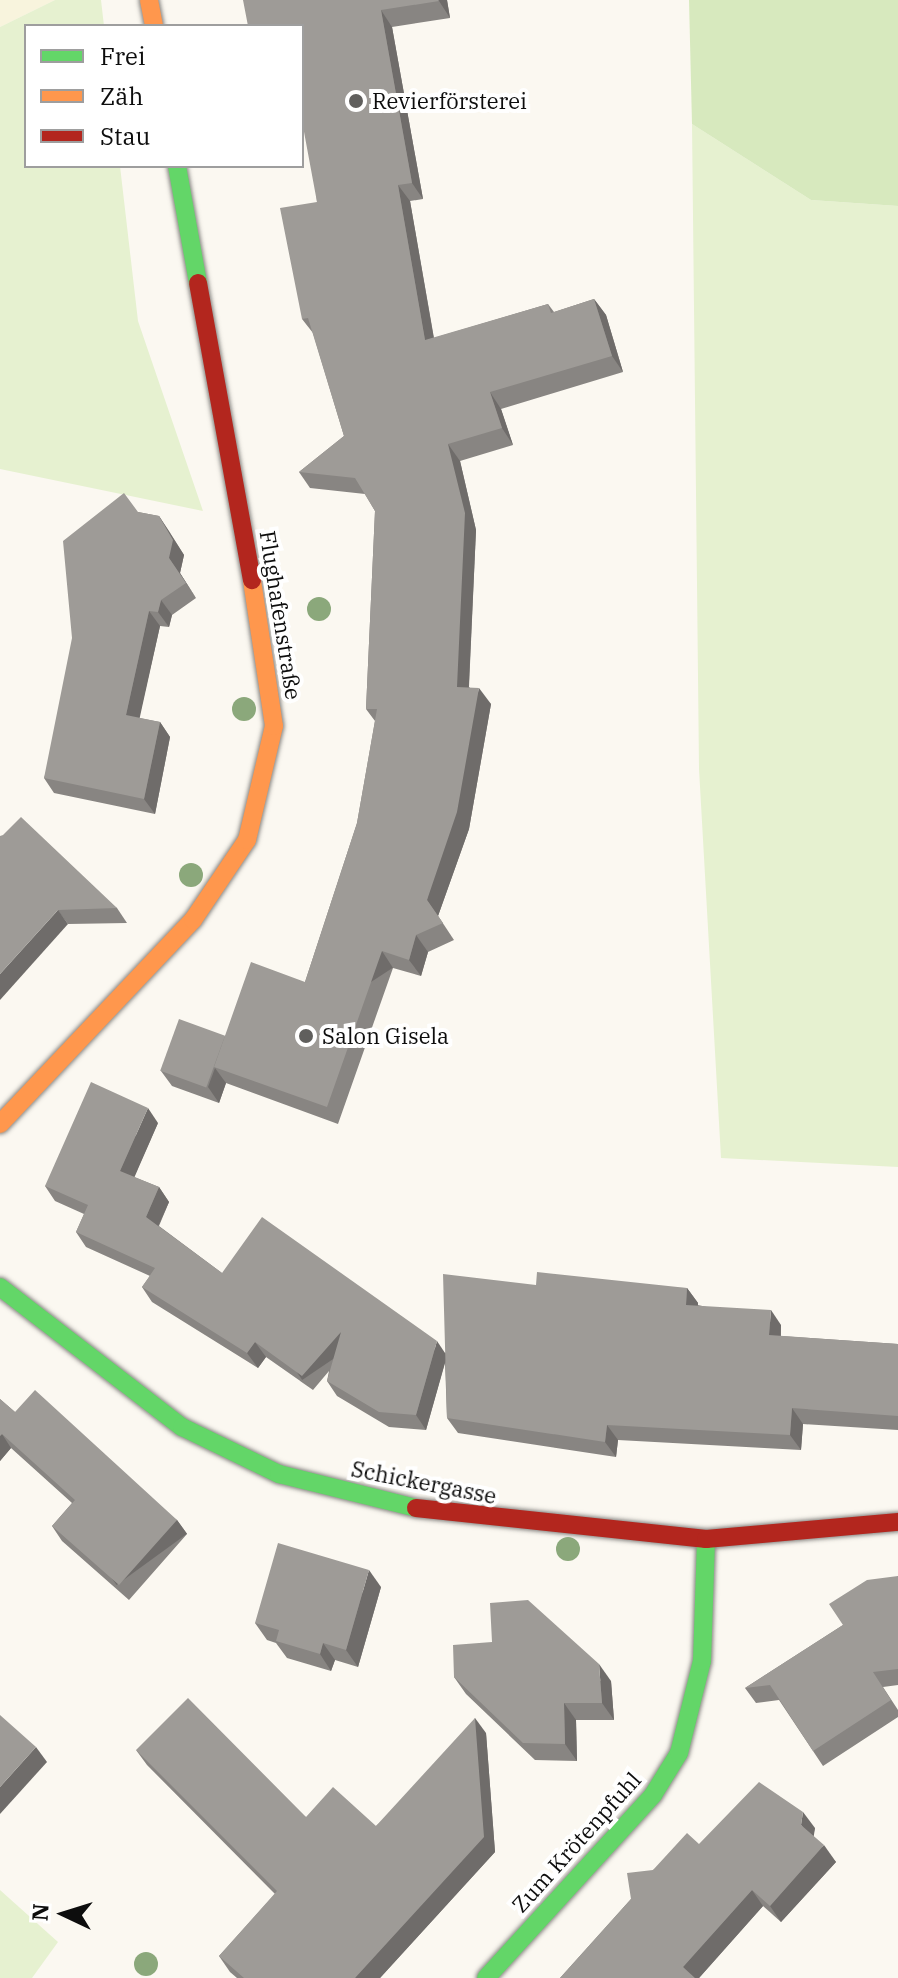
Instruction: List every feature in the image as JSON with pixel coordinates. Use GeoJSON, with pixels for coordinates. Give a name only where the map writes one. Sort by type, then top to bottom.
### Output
{"type":"FeatureCollection","features":[{"type":"Feature","properties":{"kind":"street"},"geometry":{"type":"LineString","coordinates":[[149,0],[154,24]]}},
{"type":"Feature","properties":{"kind":"street","name":"Flughafenstraße"},"geometry":{"type":"LineString","coordinates":[[0,1124],[213,893],[247,840],[266,778],[274,726],[267,663],[177,168]]}},
{"type":"Feature","properties":{"kind":"street","name":"Schickergasse"},"geometry":{"type":"LineString","coordinates":[[0,1287],[182,1427],[279,1474],[471,1518],[706,1539],[898,1522]]}},
{"type":"Feature","properties":{"kind":"street","name":"Zum Krötenpfuhl"},"geometry":{"type":"LineString","coordinates":[[486,1978],[653,1795],[679,1753],[702,1661],[706,1539]]}},
{"type":"Feature","properties":{"kind":"shaded area"},"geometry":{"type":"Polygon","coordinates":[[[0,0],[55,0],[0,27],[0,0]]]}},
{"type":"Feature","properties":{"kind":"green space"},"geometry":{"type":"Polygon","coordinates":[[[55,0],[101,0],[104,24],[24,24],[24,168],[120,168],[138,321],[203,511],[0,469],[0,27],[55,0]]]}},
{"type":"Feature","properties":{"kind":"green space"},"geometry":{"type":"Polygon","coordinates":[[[689,0],[898,0],[898,206],[811,200],[692,124],[689,0]]]}},
{"type":"Feature","properties":{"kind":"green space"},"geometry":{"type":"Polygon","coordinates":[[[692,124],[811,200],[898,206],[898,1167],[721,1158],[699,769],[692,124]]]}},
{"type":"Feature","properties":{"kind":"green space"},"geometry":{"type":"Polygon","coordinates":[[[0,1890],[58,1942],[32,1978],[0,1978],[0,1890]]]}},
{"type":"Feature","properties":{"kind":"building"},"geometry":{"type":"Polygon","coordinates":[[[243,0],[438,0],[381,10],[412,183],[398,185],[425,340],[548,304],[551,313],[594,299],[612,356],[490,392],[502,428],[448,444],[465,513],[457,687],[479,688],[457,812],[427,900],[443,923],[416,935],[409,960],[382,951],[327,1107],[214,1067],[251,962],[305,982],[357,823],[377,709],[366,709],[375,511],[355,478],[299,472],[344,436],[308,318],[302,319],[280,208],[317,202],[304,132],[304,24],[248,24],[243,0]]]}},
{"type":"Feature","properties":{"kind":"building"},"geometry":{"type":"Polygon","coordinates":[[[124,493],[138,512],[159,516],[173,540],[169,558],[186,583],[161,600],[158,612],[149,611],[126,715],[160,722],[144,799],[44,778],[72,638],[63,541],[124,493]]]}},
{"type":"Feature","properties":{"kind":"building"},"geometry":{"type":"Polygon","coordinates":[[[21,817],[117,908],[58,910],[0,974],[0,836],[21,817]]]}},
{"type":"Feature","properties":{"kind":"building"},"geometry":{"type":"Polygon","coordinates":[[[179,1019],[225,1036],[206,1087],[160,1071],[179,1019]]]}},
{"type":"Feature","properties":{"kind":"building"},"geometry":{"type":"Polygon","coordinates":[[[91,1082],[148,1108],[120,1171],[159,1187],[146,1217],[222,1273],[262,1217],[437,1341],[416,1415],[379,1412],[327,1381],[341,1332],[302,1376],[255,1342],[247,1353],[142,1287],[155,1268],[76,1232],[88,1205],[45,1186],[91,1082]]]}},
{"type":"Feature","properties":{"kind":"building"},"geometry":{"type":"Polygon","coordinates":[[[537,1272],[687,1288],[686,1305],[771,1310],[769,1335],[898,1344],[898,1416],[792,1408],[790,1435],[607,1425],[605,1442],[447,1418],[443,1274],[536,1285],[537,1272]]]}},
{"type":"Feature","properties":{"kind":"building"},"geometry":{"type":"Polygon","coordinates":[[[35,1390],[177,1520],[119,1585],[52,1526],[75,1500],[2,1434],[0,1436],[0,1399],[15,1412],[35,1390]]]}},
{"type":"Feature","properties":{"kind":"building"},"geometry":{"type":"Polygon","coordinates":[[[278,1543],[369,1570],[346,1650],[323,1643],[320,1654],[276,1641],[279,1630],[255,1623],[278,1543]]]}},
{"type":"Feature","properties":{"kind":"building"},"geometry":{"type":"Polygon","coordinates":[[[898,1576],[898,1669],[873,1672],[891,1700],[813,1751],[770,1685],[745,1688],[843,1625],[829,1604],[867,1580],[898,1576]]]}},
{"type":"Feature","properties":{"kind":"building"},"geometry":{"type":"Polygon","coordinates":[[[528,1600],[599,1664],[602,1703],[564,1703],[565,1744],[523,1743],[454,1677],[453,1645],[492,1642],[490,1603],[528,1600]]]}},
{"type":"Feature","properties":{"kind":"building"},"geometry":{"type":"Polygon","coordinates":[[[188,1698],[306,1817],[333,1787],[376,1826],[475,1718],[484,1837],[355,1978],[244,1978],[219,1956],[277,1891],[136,1750],[188,1698]]]}},
{"type":"Feature","properties":{"kind":"building"},"geometry":{"type":"Polygon","coordinates":[[[0,1715],[36,1747],[0,1787],[0,1715]]]}},
{"type":"Feature","properties":{"kind":"building"},"geometry":{"type":"Polygon","coordinates":[[[759,1782],[803,1812],[801,1825],[824,1845],[770,1906],[752,1890],[683,1967],[695,1978],[560,1978],[631,1899],[627,1873],[653,1870],[687,1833],[699,1844],[759,1782]]]}},
{"type":"Feature","properties":{"kind":"traffic: fast"},"geometry":{"type":"LineString","coordinates":[[177,168],[198,283]]}},
{"type":"Feature","properties":{"kind":"traffic: fast"},"geometry":{"type":"LineString","coordinates":[[0,1287],[182,1427],[279,1474],[416,1508]]}},
{"type":"Feature","properties":{"kind":"traffic: fast"},"geometry":{"type":"LineString","coordinates":[[486,1978],[653,1795],[679,1753],[702,1661],[706,1539]]}},
{"type":"Feature","properties":{"kind":"traffic: slow"},"geometry":{"type":"LineString","coordinates":[[149,0],[154,24]]}},
{"type":"Feature","properties":{"kind":"traffic: slow"},"geometry":{"type":"LineString","coordinates":[[0,1124],[193,920],[247,840],[274,726],[252,580]]}},
{"type":"Feature","properties":{"kind":"traffic: jam"},"geometry":{"type":"LineString","coordinates":[[198,283],[252,580]]}},
{"type":"Feature","properties":{"kind":"traffic: jam"},"geometry":{"type":"LineString","coordinates":[[416,1508],[706,1539],[898,1522]]}},
{"type":"Feature","properties":{"kind":"place","name":"Revierförsterei"},"geometry":{"type":"Point","coordinates":[356,101]}},
{"type":"Feature","properties":{"kind":"place","name":"Salon Gisela"},"geometry":{"type":"Point","coordinates":[306,1036]}}]}
